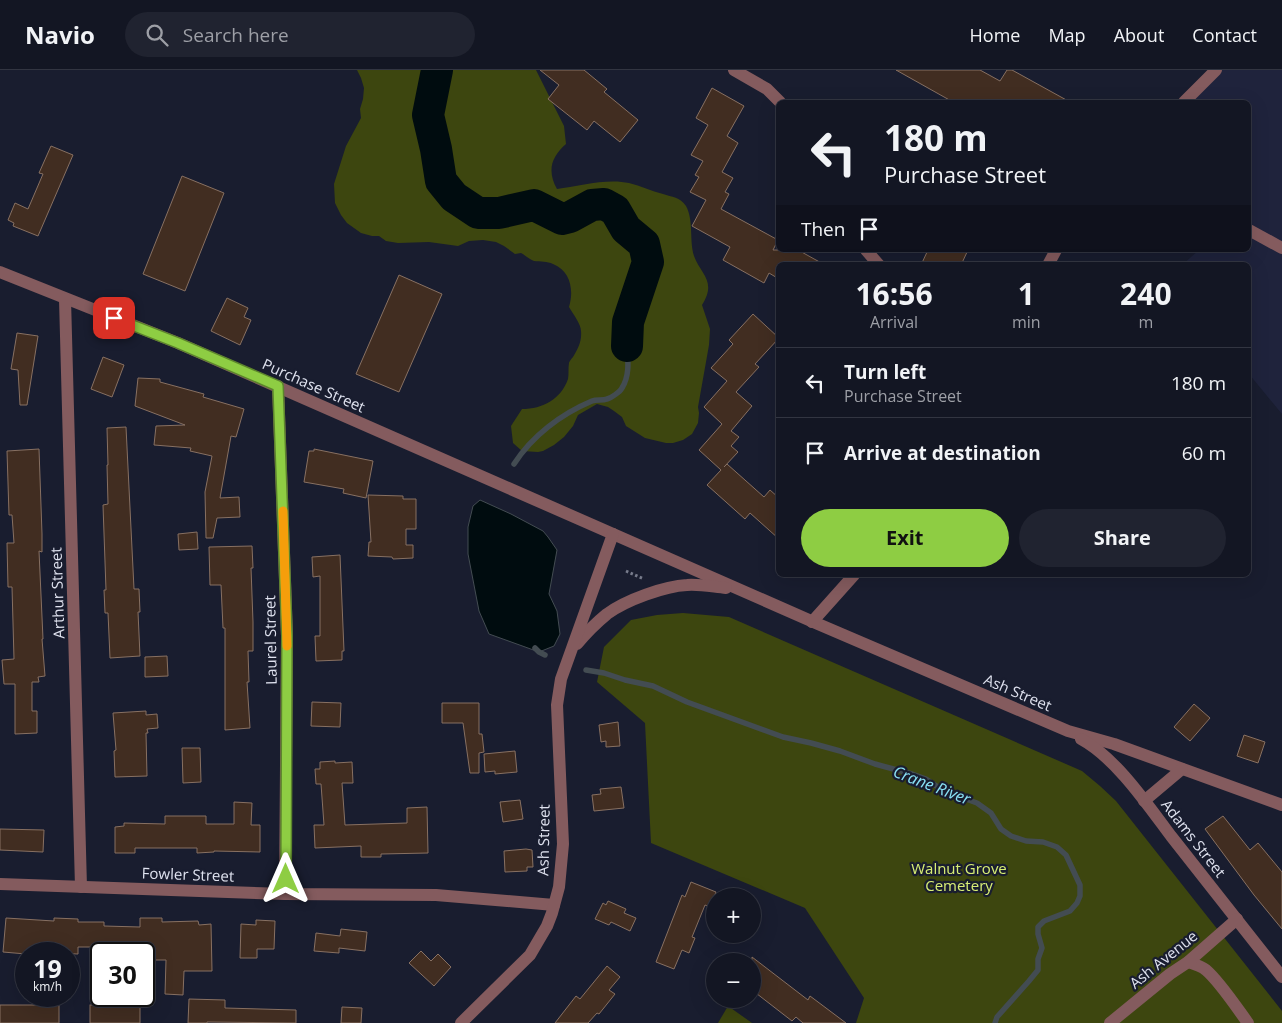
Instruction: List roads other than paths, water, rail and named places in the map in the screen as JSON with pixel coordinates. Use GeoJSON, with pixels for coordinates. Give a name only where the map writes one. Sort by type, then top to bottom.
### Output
{"type":"FeatureCollection","features":[{"type":"Feature","properties":{"kind":"street"},"geometry":{"type":"LineString","coordinates":[[734,70],[767,90],[778,100]]}},
{"type":"Feature","properties":{"kind":"street"},"geometry":{"type":"LineString","coordinates":[[1186,100],[1216,70]]}},
{"type":"Feature","properties":{"kind":"street"},"geometry":{"type":"LineString","coordinates":[[1251,231],[1282,248]]}},
{"type":"Feature","properties":{"kind":"street"},"geometry":{"type":"LineString","coordinates":[[868,252],[876,262]]}},
{"type":"Feature","properties":{"kind":"street","name":"Purchase Street"},"geometry":{"type":"LineString","coordinates":[[0,272],[178,343],[613,534]]}},
{"type":"Feature","properties":{"kind":"street","name":"Arthur Street"},"geometry":{"type":"LineString","coordinates":[[65,299],[81,887]]}},
{"type":"Feature","properties":{"kind":"street","name":"Laurel Street"},"geometry":{"type":"LineString","coordinates":[[278,386],[287,636],[286,894]]}},
{"type":"Feature","properties":{"kind":"street","name":"Ash Street"},"geometry":{"type":"LineString","coordinates":[[461,1023],[530,955],[547,926],[554,905],[559,888],[562,844],[557,705],[561,679],[613,534],[812,622],[1068,731],[1114,744],[1282,805]]}},
{"type":"Feature","properties":{"kind":"street"},"geometry":{"type":"LineString","coordinates":[[812,622],[852,577]]}},
{"type":"Feature","properties":{"kind":"street","name":"Ash Street"},"geometry":{"type":"LineString","coordinates":[[570,654],[587,632],[608,613],[659,590],[688,585],[727,588],[748,593]]}},
{"type":"Feature","properties":{"kind":"street","name":"Adams Street"},"geometry":{"type":"LineString","coordinates":[[1068,731],[1108,758],[1282,977]]}},
{"type":"Feature","properties":{"kind":"street"},"geometry":{"type":"LineString","coordinates":[[1144,801],[1182,769]]}},
{"type":"Feature","properties":{"kind":"street","name":"Fowler Street"},"geometry":{"type":"LineString","coordinates":[[0,884],[286,894],[436,895],[554,905]]}},
{"type":"Feature","properties":{"kind":"street","name":"Ash Avenue"},"geometry":{"type":"LineString","coordinates":[[1110,1023],[1170,974],[1188,962],[1236,919]]}},
{"type":"Feature","properties":{"kind":"street"},"geometry":{"type":"LineString","coordinates":[[1188,962],[1206,971],[1248,1023]]}},
{"type":"Feature","properties":{"kind":"waterway","name":"Crane River"},"geometry":{"type":"LineString","coordinates":[[437,70],[428,115],[441,181],[454,197],[478,213],[499,213],[534,205],[562,219],[570,217],[592,205],[604,204],[615,210],[626,229],[644,244],[648,262],[628,322],[627,346]]}},
{"type":"Feature","properties":{"kind":"waterway","name":"Crane River"},"geometry":{"type":"LineString","coordinates":[[514,464],[529,444],[558,419],[592,401],[609,398],[622,388],[627,373],[627,346]]}},
{"type":"Feature","properties":{"kind":"waterway","name":"Crane River"},"geometry":{"type":"LineString","coordinates":[[535,648],[545,655]]}},
{"type":"Feature","properties":{"kind":"waterway","name":"Crane River"},"geometry":{"type":"LineString","coordinates":[[586,670],[653,686],[687,702],[783,737],[840,751],[875,764],[926,779],[944,791],[977,803],[991,813],[1001,829],[1011,836],[1026,841],[1043,842],[1057,847],[1066,855],[1080,885],[1080,896],[1070,911],[1044,921],[1038,927],[1042,948],[1038,959],[1038,970],[997,1017],[995,1023]]}},
{"type":"Feature","properties":{"kind":"park label","name":"Walnut Grove Cemetery"},"geometry":{"type":"Point","coordinates":[959,876]}}]}
